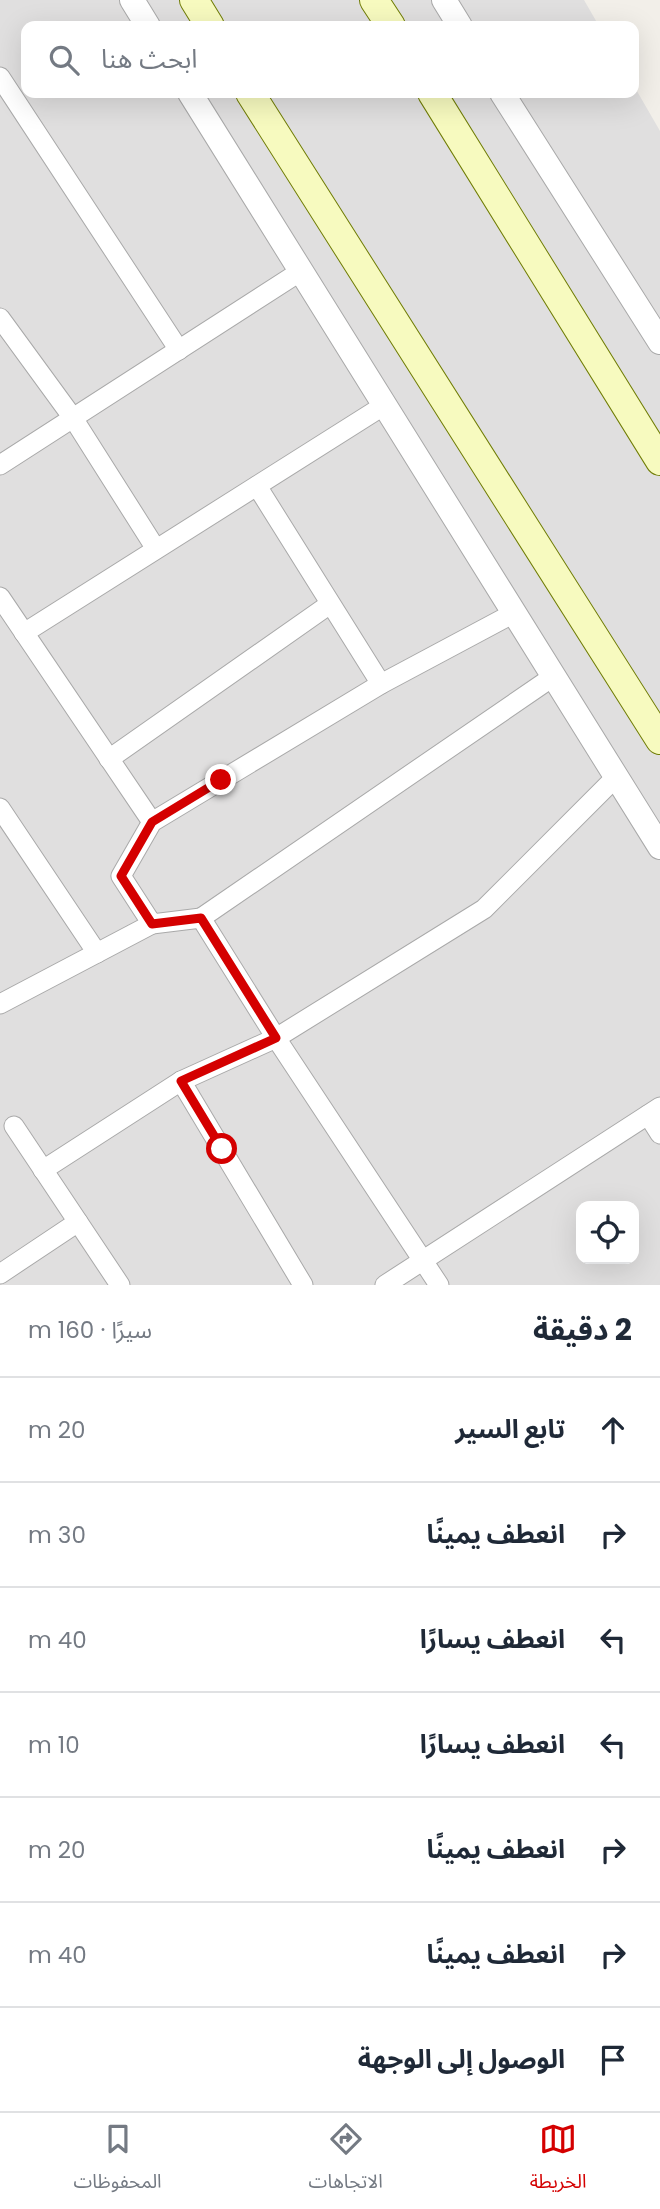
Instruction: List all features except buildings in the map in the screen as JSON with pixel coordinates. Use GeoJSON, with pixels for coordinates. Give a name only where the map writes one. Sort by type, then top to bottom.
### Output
{"type":"FeatureCollection","features":[{"type":"Feature","properties":{"kind":"main road"},"geometry":{"type":"LineString","coordinates":[[194,0],[207,21]]}},
{"type":"Feature","properties":{"kind":"main road"},"geometry":{"type":"LineString","coordinates":[[374,0],[388,21]]}},
{"type":"Feature","properties":{"kind":"main road"},"geometry":{"type":"LineString","coordinates":[[253,98],[660,740]]}},
{"type":"Feature","properties":{"kind":"main road"},"geometry":{"type":"LineString","coordinates":[[435,98],[660,461]]}},
{"type":"Feature","properties":{"kind":"street"},"geometry":{"type":"LineString","coordinates":[[132,0],[145,21]]}},
{"type":"Feature","properties":{"kind":"street"},"geometry":{"type":"LineString","coordinates":[[444,0],[457,21]]}},
{"type":"Feature","properties":{"kind":"street"},"geometry":{"type":"LineString","coordinates":[[0,77],[179,351]]}},
{"type":"Feature","properties":{"kind":"street"},"geometry":{"type":"LineString","coordinates":[[193,98],[660,847]]}},
{"type":"Feature","properties":{"kind":"street"},"geometry":{"type":"LineString","coordinates":[[505,98],[660,342]]}},
{"type":"Feature","properties":{"kind":"street"},"geometry":{"type":"LineString","coordinates":[[0,465],[300,271]]}},
{"type":"Feature","properties":{"kind":"street"},"geometry":{"type":"LineString","coordinates":[[0,318],[73,418],[156,550]]}},
{"type":"Feature","properties":{"kind":"street"},"geometry":{"type":"LineString","coordinates":[[24,633],[383,406]]}},
{"type":"Feature","properties":{"kind":"street"},"geometry":{"type":"LineString","coordinates":[[257,486],[381,684]]}},
{"type":"Feature","properties":{"kind":"street"},"geometry":{"type":"LineString","coordinates":[[0,597],[152,822]]}},
{"type":"Feature","properties":{"kind":"street"},"geometry":{"type":"LineString","coordinates":[[110,759],[330,604]]}},
{"type":"Feature","properties":{"kind":"street"},"geometry":{"type":"LineString","coordinates":[[152,924],[121,876],[152,822],[381,684],[514,613]]}},
{"type":"Feature","properties":{"kind":"street"},"geometry":{"type":"LineString","coordinates":[[0,1004],[152,924],[201,918],[554,676]]}},
{"type":"Feature","properties":{"kind":"street"},"geometry":{"type":"LineString","coordinates":[[43,1170],[181,1081],[276,1038],[484,909],[615,778]]}},
{"type":"Feature","properties":{"kind":"street"},"geometry":{"type":"LineString","coordinates":[[0,808],[97,953]]}},
{"type":"Feature","properties":{"kind":"street"},"geometry":{"type":"LineString","coordinates":[[201,918],[276,1038],[439,1285]]}},
{"type":"Feature","properties":{"kind":"street"},"geometry":{"type":"LineString","coordinates":[[181,1081],[303,1285]]}},
{"type":"Feature","properties":{"kind":"street"},"geometry":{"type":"LineString","coordinates":[[385,1285],[654,1111],[660,1134]]}},
{"type":"Feature","properties":{"kind":"street"},"geometry":{"type":"LineString","coordinates":[[13,1126],[120,1285]]}},
{"type":"Feature","properties":{"kind":"street"},"geometry":{"type":"LineString","coordinates":[[0,1274],[78,1223]]}},
{"type":"Feature","properties":{"kind":"shaded area"},"geometry":{"type":"Polygon","coordinates":[[[0,0],[584,0],[596,21],[21,21],[21,98],[639,98],[639,95],[660,131],[660,1285],[0,1285],[0,0]]]}},
{"type":"Feature","properties":{"kind":"route"},"geometry":{"type":"LineString","coordinates":[[221,780],[152,822],[121,876],[152,924],[201,918],[276,1038],[181,1081],[222,1149]]}}]}
